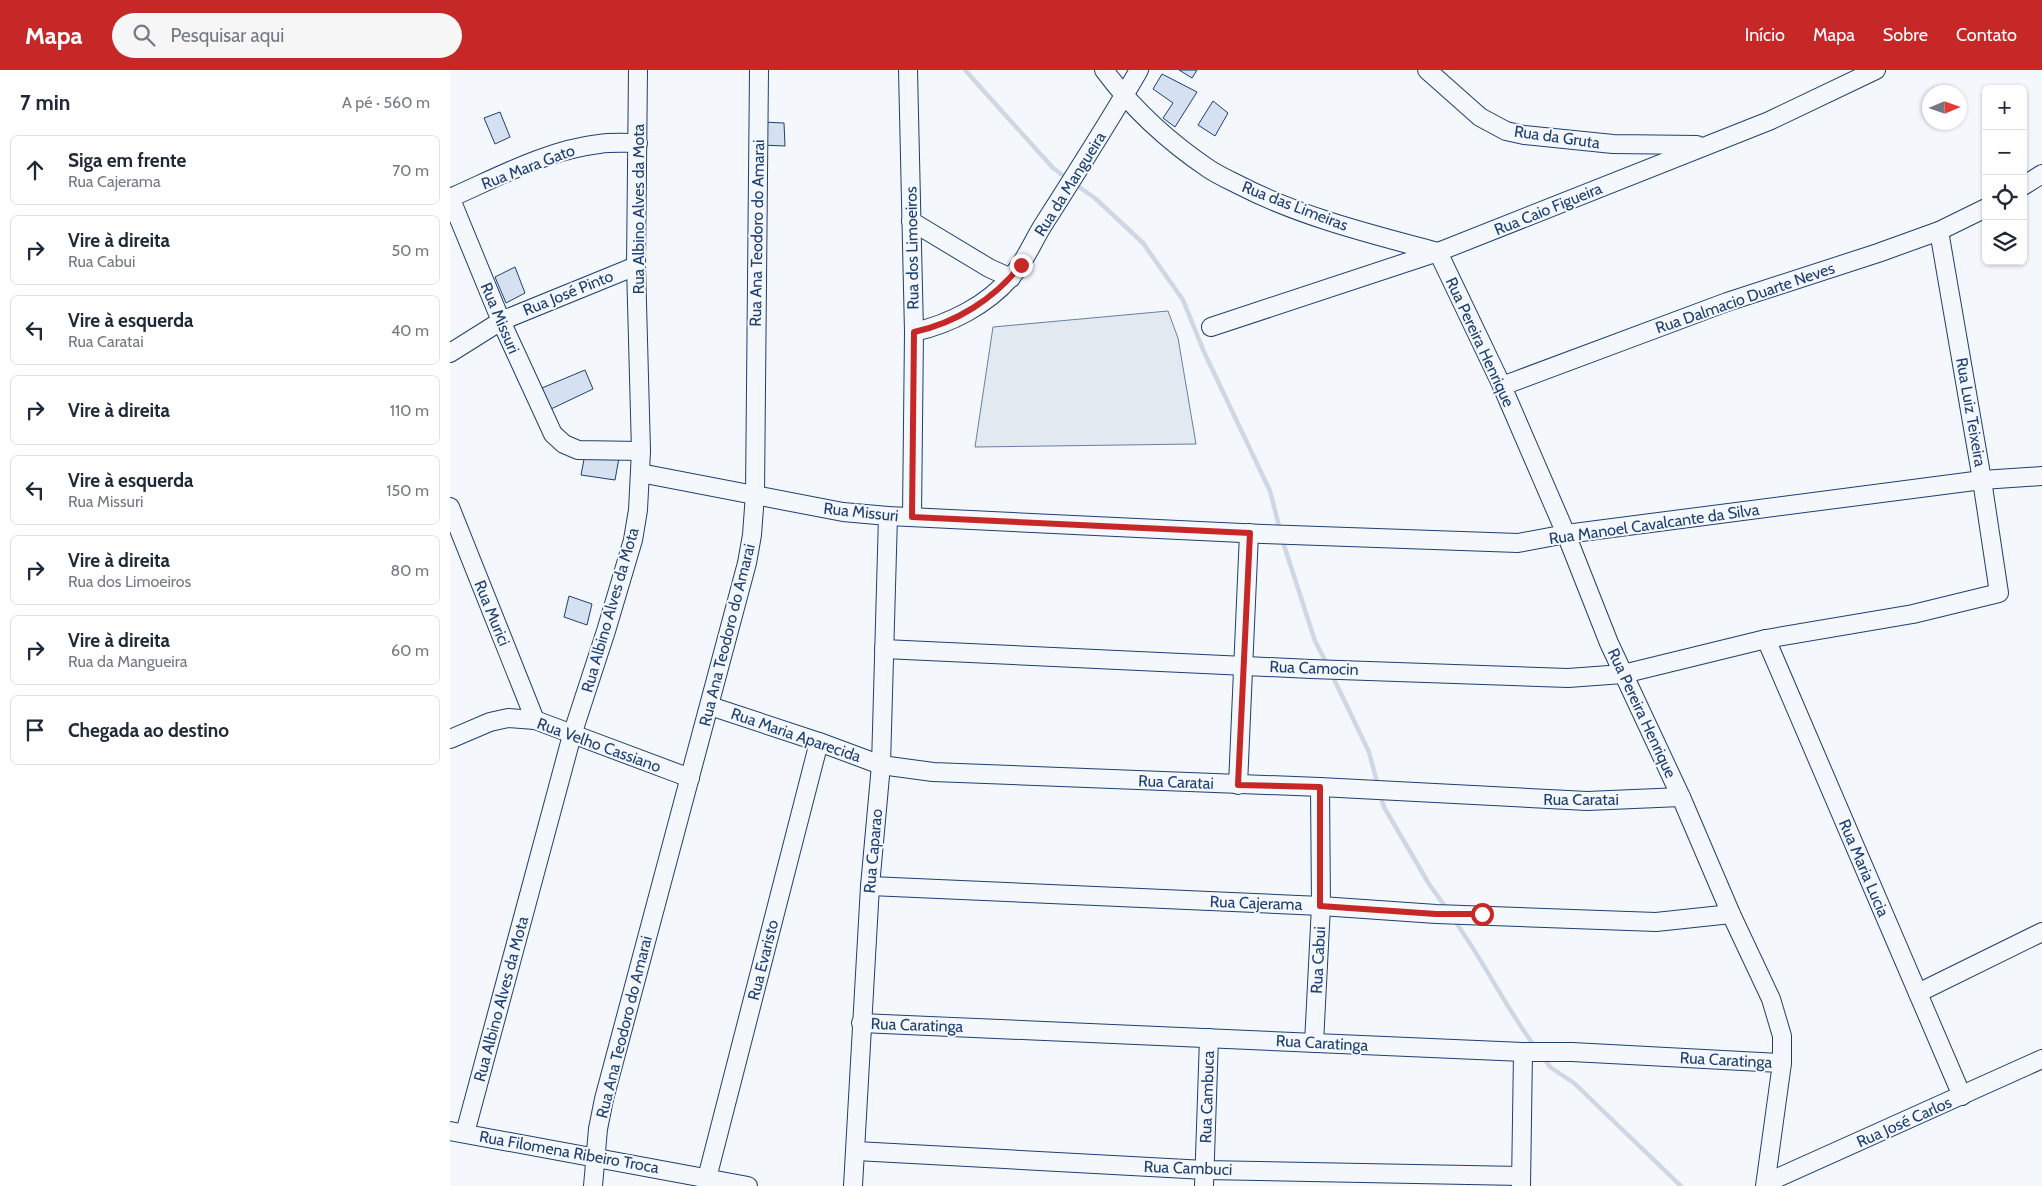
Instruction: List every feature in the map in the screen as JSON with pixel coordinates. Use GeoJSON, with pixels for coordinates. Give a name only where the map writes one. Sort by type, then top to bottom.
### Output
{"type":"FeatureCollection","features":[{"type":"Feature","properties":{"kind":"street","name":"Rua Albino Alves da Mota"},"geometry":{"type":"LineString","coordinates":[[457,1132],[572,735],[633,540],[638,510],[642,451],[636,266],[638,70]]}},
{"type":"Feature","properties":{"kind":"street","name":"Rua Ana Teodoro do Amarai"},"geometry":{"type":"LineString","coordinates":[[593,1186],[595,1157],[604,1099],[710,706],[752,535],[755,494],[759,70]]}},
{"type":"Feature","properties":{"kind":"street","name":"Rua dos Limoeiros"},"geometry":{"type":"LineString","coordinates":[[908,70],[914,332],[912,517]]}},
{"type":"Feature","properties":{"kind":"street","name":"Rua das Limeiras"},"geometry":{"type":"LineString","coordinates":[[1104,70],[1123,97],[1162,133],[1209,170],[1259,195],[1363,232],[1438,252]]}},
{"type":"Feature","properties":{"kind":"street","name":"Rua da Mangueira"},"geometry":{"type":"LineString","coordinates":[[914,332],[934,327],[953,319],[978,305],[1011,278],[1021,265],[1044,223],[1085,161],[1139,70]]}},
{"type":"Feature","properties":{"kind":"street","name":"Rua da Gruta"},"geometry":{"type":"LineString","coordinates":[[1427,70],[1480,117],[1506,130],[1524,135],[1613,144],[1707,145]]}},
{"type":"Feature","properties":{"kind":"street","name":"Rua Caio Figueira"},"geometry":{"type":"LineString","coordinates":[[1211,327],[1438,252],[1769,121],[1876,70]]}},
{"type":"Feature","properties":{"kind":"street","name":"Rua Mara Gato"},"geometry":{"type":"LineString","coordinates":[[450,198],[508,172],[570,149],[600,143],[638,143]]}},
{"type":"Feature","properties":{"kind":"street"},"geometry":{"type":"LineString","coordinates":[[2027,183],[2042,174]]}},
{"type":"Feature","properties":{"kind":"street","name":"Rua Missuri"},"geometry":{"type":"LineString","coordinates":[[450,198],[500,321],[553,434],[564,444],[578,450],[642,451]]}},
{"type":"Feature","properties":{"kind":"street","name":"Rua Dalmacio Duarte Neves"},"geometry":{"type":"LineString","coordinates":[[1502,386],[1727,302],[1939,231],[1982,210]]}},
{"type":"Feature","properties":{"kind":"street"},"geometry":{"type":"LineString","coordinates":[[911,221],[989,268],[1011,278]]}},
{"type":"Feature","properties":{"kind":"street","name":"Rua Luiz Teixeira"},"geometry":{"type":"LineString","coordinates":[[1939,231],[1982,480],[1999,593]]}},
{"type":"Feature","properties":{"kind":"street","name":"Rua Pereira Henrique"},"geometry":{"type":"LineString","coordinates":[[1438,252],[1502,386],[1566,534],[1609,643],[1681,797],[1731,914],[1771,999],[1782,1036],[1782,1062],[1765,1184]]}},
{"type":"Feature","properties":{"kind":"street","name":"Rua José Pinto"},"geometry":{"type":"LineString","coordinates":[[450,353],[500,321],[636,266]]}},
{"type":"Feature","properties":{"kind":"street","name":"Rua Missuri"},"geometry":{"type":"LineString","coordinates":[[640,473],[834,510],[888,516],[1256,534]]}},
{"type":"Feature","properties":{"kind":"street","name":"Rua Manoel Cavalcante da Silva"},"geometry":{"type":"LineString","coordinates":[[1256,534],[1518,543],[1566,534],[1982,480],[2042,476]]}},
{"type":"Feature","properties":{"kind":"street","name":"Rua Murici"},"geometry":{"type":"LineString","coordinates":[[450,507],[534,720]]}},
{"type":"Feature","properties":{"kind":"street","name":"Rua Caparao"},"geometry":{"type":"LineString","coordinates":[[853,1186],[870,886],[881,765],[888,516]]}},
{"type":"Feature","properties":{"kind":"street"},"geometry":{"type":"LineString","coordinates":[[1238,785],[1242,666],[1256,534]]}},
{"type":"Feature","properties":{"kind":"street","name":"Rua Camocin"},"geometry":{"type":"LineString","coordinates":[[884,649],[1311,669],[1568,678],[1623,674],[1766,639],[1913,614],[1999,593]]}},
{"type":"Feature","properties":{"kind":"street","name":"Rua Maria Lucia"},"geometry":{"type":"LineString","coordinates":[[1766,639],[1962,1096]]}},
{"type":"Feature","properties":{"kind":"street","name":"Rua Maria Aparecida"},"geometry":{"type":"LineString","coordinates":[[710,706],[819,742],[881,765]]}},
{"type":"Feature","properties":{"kind":"street","name":"Rua Velho Cassiano"},"geometry":{"type":"LineString","coordinates":[[450,738],[490,722],[508,718],[534,720],[690,778]]}},
{"type":"Feature","properties":{"kind":"street","name":"Rua Evaristo"},"geometry":{"type":"LineString","coordinates":[[707,1178],[819,742]]}},
{"type":"Feature","properties":{"kind":"street","name":"Rua Caratai"},"geometry":{"type":"LineString","coordinates":[[881,765],[933,772],[1320,787],[1587,801],[1681,797]]}},
{"type":"Feature","properties":{"kind":"street","name":"Rua Cabui"},"geometry":{"type":"LineString","coordinates":[[1314,1043],[1320,906],[1320,787]]}},
{"type":"Feature","properties":{"kind":"street","name":"Rua Cajerama"},"geometry":{"type":"LineString","coordinates":[[870,886],[1320,906],[1436,914],[1482,914],[1656,922],[1731,914]]}},
{"type":"Feature","properties":{"kind":"street"},"geometry":{"type":"LineString","coordinates":[[1918,993],[2042,932]]}},
{"type":"Feature","properties":{"kind":"street","name":"Rua Caratinga"},"geometry":{"type":"LineString","coordinates":[[862,1023],[1782,1062]]}},
{"type":"Feature","properties":{"kind":"street","name":"Rua Cambuca"},"geometry":{"type":"LineString","coordinates":[[1204,1178],[1209,1038]]}},
{"type":"Feature","properties":{"kind":"street","name":"Rua Cambuci"},"geometry":{"type":"LineString","coordinates":[[856,1151],[1204,1178],[1521,1181],[1525,1052]]}},
{"type":"Feature","properties":{"kind":"street","name":"Rua José Carlos"},"geometry":{"type":"LineString","coordinates":[[1765,1184],[2042,1060]]}},
{"type":"Feature","properties":{"kind":"street","name":"Rua Filomena Ribeiro Troca"},"geometry":{"type":"LineString","coordinates":[[457,1132],[748,1186]]}},
{"type":"Feature","properties":{"kind":"shaded area"},"geometry":{"type":"Polygon","coordinates":[[[1168,311],[1178,338],[1196,444],[975,447],[993,327],[1168,311]]]}},
{"type":"Feature","properties":{"kind":"building"},"geometry":{"type":"Polygon","coordinates":[[[1179,70],[1197,70],[1192,78],[1179,70]]]}},
{"type":"Feature","properties":{"kind":"building"},"geometry":{"type":"Polygon","coordinates":[[[1162,74],[1197,92],[1175,127],[1163,118],[1173,103],[1153,89],[1162,74]]]}},
{"type":"Feature","properties":{"kind":"building"},"geometry":{"type":"Polygon","coordinates":[[[1213,101],[1228,113],[1215,136],[1198,125],[1213,101]]]}},
{"type":"Feature","properties":{"kind":"building"},"geometry":{"type":"Polygon","coordinates":[[[500,112],[510,137],[495,144],[484,118],[500,112]]]}},
{"type":"Feature","properties":{"kind":"building"},"geometry":{"type":"Polygon","coordinates":[[[762,122],[784,123],[785,146],[761,145],[762,122]]]}},
{"type":"Feature","properties":{"kind":"building"},"geometry":{"type":"Polygon","coordinates":[[[515,267],[525,293],[506,303],[495,277],[515,267]]]}},
{"type":"Feature","properties":{"kind":"building"},"geometry":{"type":"Polygon","coordinates":[[[585,370],[593,389],[551,409],[542,388],[585,370]]]}},
{"type":"Feature","properties":{"kind":"building"},"geometry":{"type":"Polygon","coordinates":[[[585,454],[619,458],[615,480],[581,475],[585,454]]]}},
{"type":"Feature","properties":{"kind":"building"},"geometry":{"type":"Polygon","coordinates":[[[569,596],[592,604],[587,625],[564,617],[569,596]]]}},
{"type":"Feature","properties":{"kind":"waterway"},"geometry":{"type":"LineString","coordinates":[[965,70],[1053,168],[1068,179]]}},
{"type":"Feature","properties":{"kind":"waterway"},"geometry":{"type":"LineString","coordinates":[[1075,184],[1096,199],[1143,243],[1183,300],[1204,352],[1270,491],[1280,530]]}},
{"type":"Feature","properties":{"kind":"waterway"},"geometry":{"type":"LineString","coordinates":[[1282,539],[1315,641],[1328,666]]}},
{"type":"Feature","properties":{"kind":"waterway"},"geometry":{"type":"LineString","coordinates":[[1332,675],[1369,752],[1378,786]]}},
{"type":"Feature","properties":{"kind":"waterway"},"geometry":{"type":"LineString","coordinates":[[1380,795],[1384,807],[1429,884],[1447,909]]}},
{"type":"Feature","properties":{"kind":"waterway"},"geometry":{"type":"LineString","coordinates":[[1454,920],[1536,1048]]}},
{"type":"Feature","properties":{"kind":"waterway"},"geometry":{"type":"LineString","coordinates":[[1544,1058],[1550,1067],[1574,1083],[1681,1186]]}},
{"type":"Feature","properties":{"kind":"route"},"geometry":{"type":"LineString","coordinates":[[1021,265],[1011,278],[978,305],[953,319],[934,327],[914,332],[912,517],[1250,533],[1242,666],[1238,785],[1320,787],[1320,906],[1436,914],[1482,914]]}}]}
